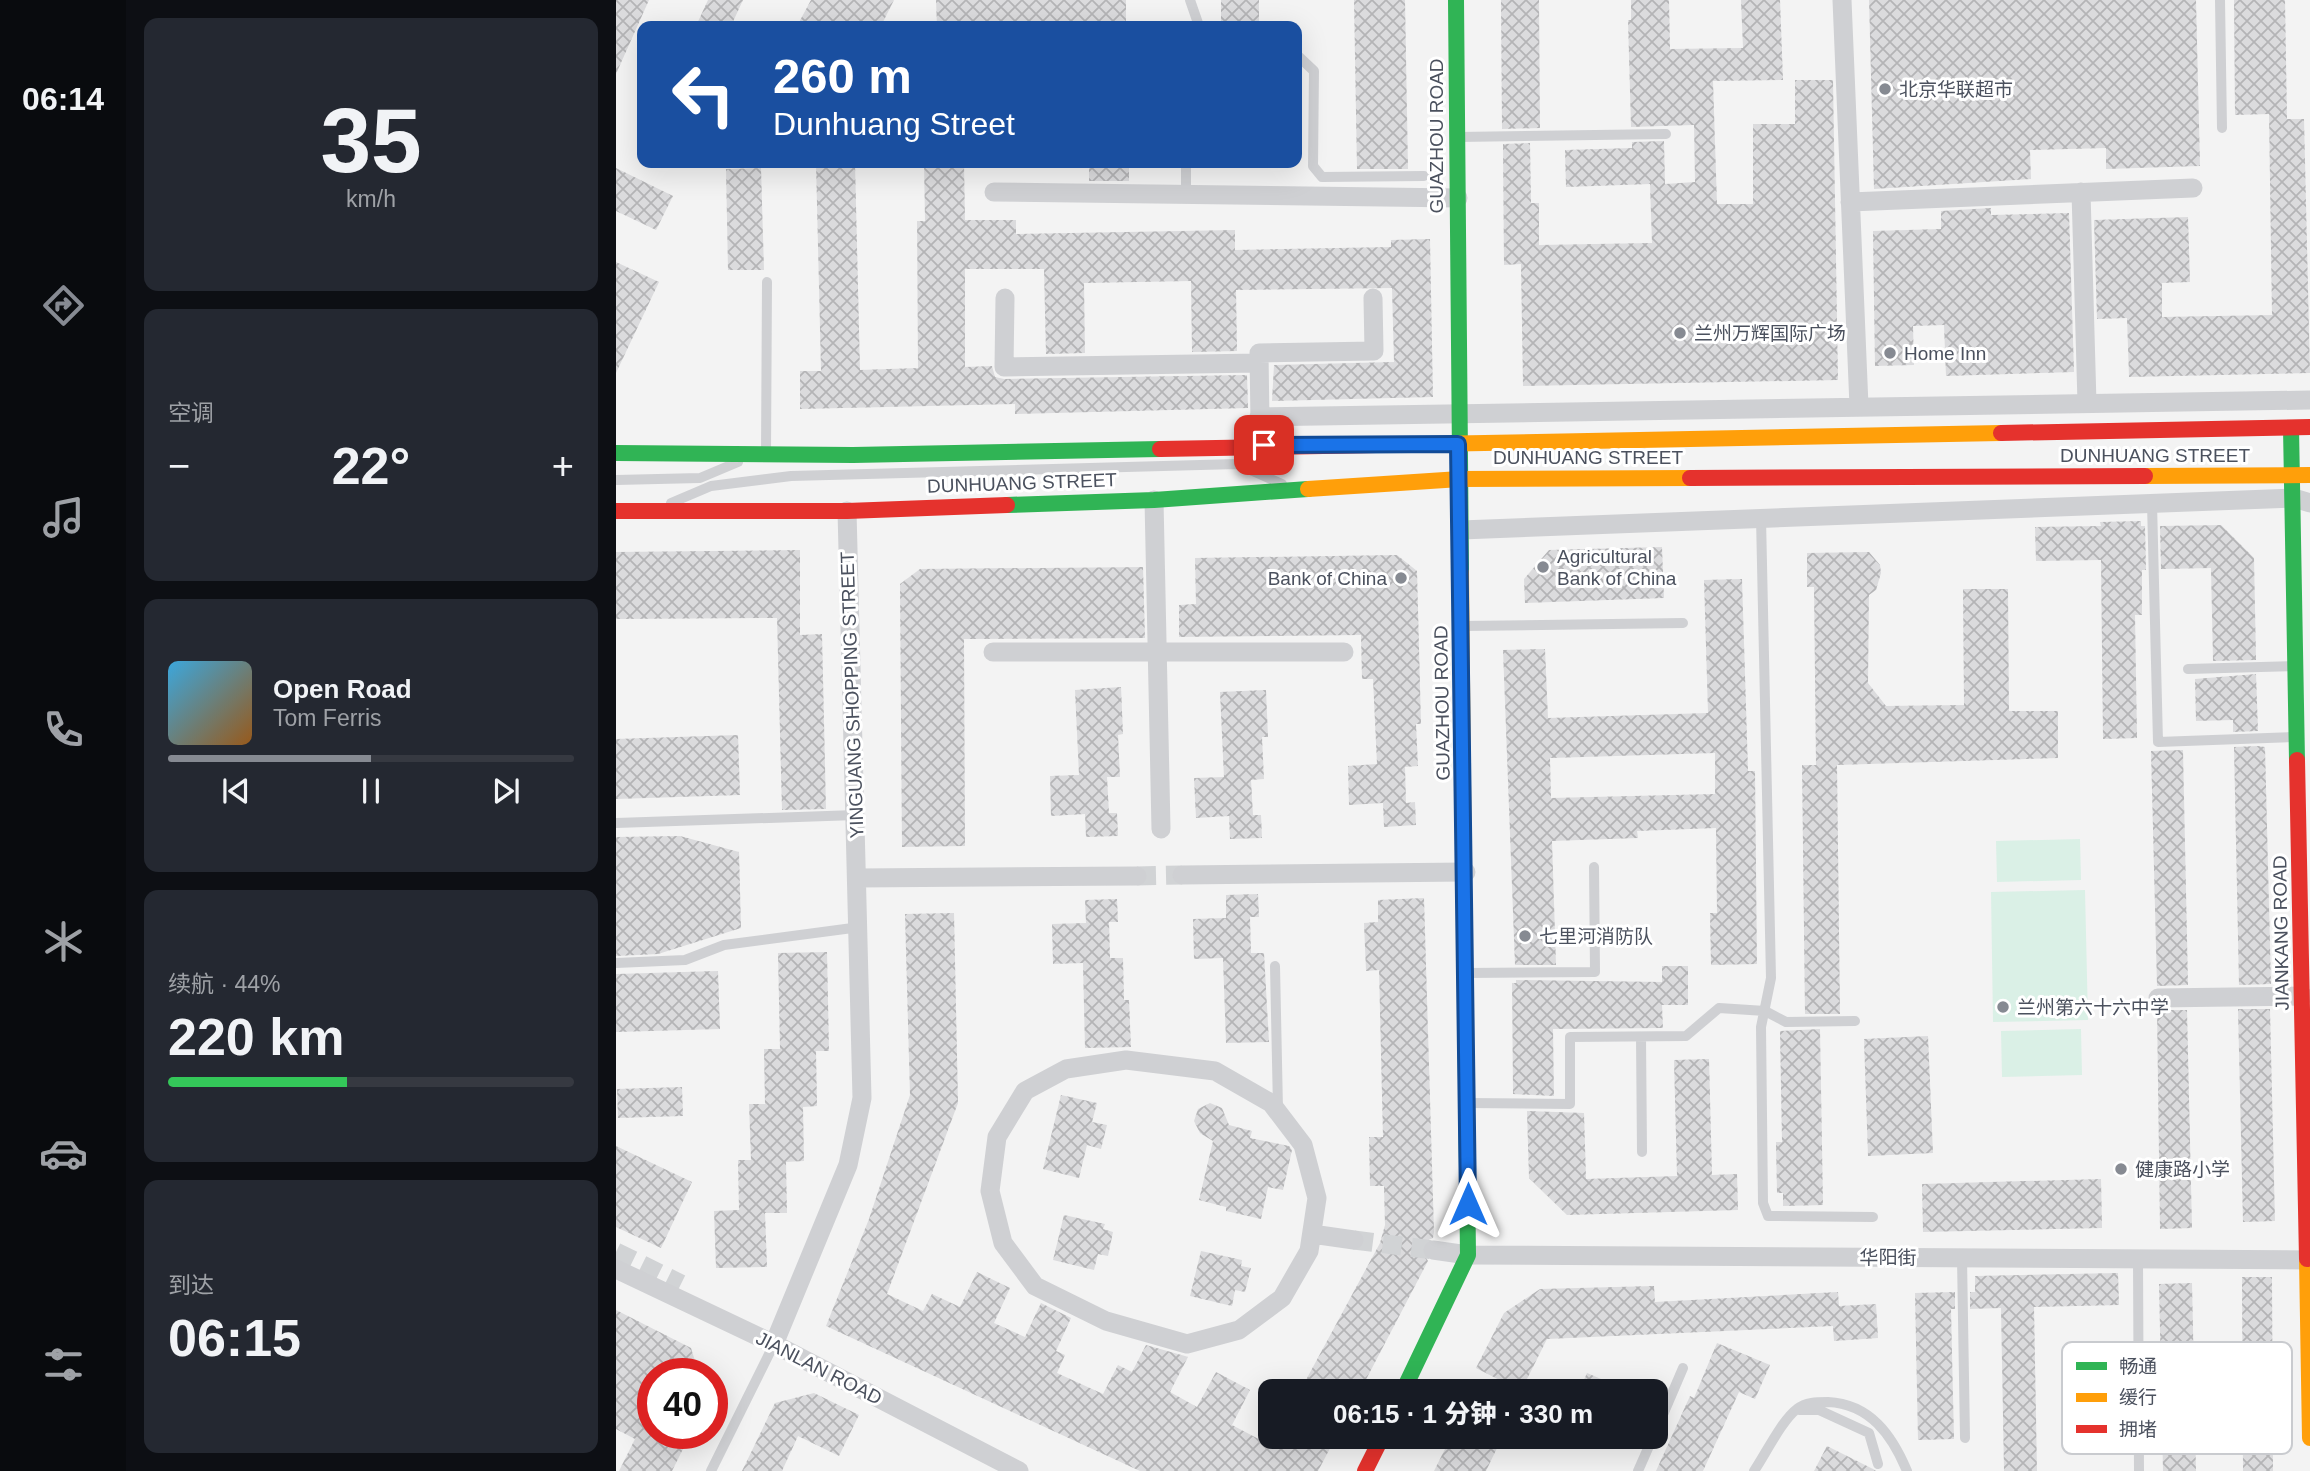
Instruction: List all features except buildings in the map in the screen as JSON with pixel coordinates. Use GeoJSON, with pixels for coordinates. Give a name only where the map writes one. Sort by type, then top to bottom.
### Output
{"type":"FeatureCollection","features":[{"type":"Feature","properties":{"kind":"main road","name":"GUAZHOU ROAD"},"geometry":{"type":"LineString","coordinates":[[1409,1379],[1468,1255],[1466,872],[1458,444],[1460,412],[1456,0]]}},
{"type":"Feature","properties":{"kind":"main road","name":"DUNHUANG STREET"},"geometry":{"type":"LineString","coordinates":[[616,453],[762,454],[1458,444],[1859,421],[2310,428]]}},
{"type":"Feature","properties":{"kind":"main road","name":"JIANKANG ROAD"},"geometry":{"type":"LineString","coordinates":[[2291,428],[2291,475],[2302,500],[2297,666],[2310,1438]]}},
{"type":"Feature","properties":{"kind":"main road","name":"DUNHUANG STREET"},"geometry":{"type":"LineString","coordinates":[[616,511],[847,511],[1154,500],[1460,479],[2310,475]]}},
{"type":"Feature","properties":{"kind":"main road"},"geometry":{"type":"LineString","coordinates":[[1365,1471],[1376,1449]]}},
{"type":"Feature","properties":{"kind":"street"},"geometry":{"type":"LineString","coordinates":[[1842,0],[1859,421]]}},
{"type":"Feature","properties":{"kind":"street"},"geometry":{"type":"LineString","coordinates":[[1850,202],[2193,188]]}},
{"type":"Feature","properties":{"kind":"street"},"geometry":{"type":"LineString","coordinates":[[994,192],[1458,198]]}},
{"type":"Feature","properties":{"kind":"street"},"geometry":{"type":"LineString","coordinates":[[2081,192],[2087,403]]}},
{"type":"Feature","properties":{"kind":"street"},"geometry":{"type":"LineString","coordinates":[[1005,298],[1004,368],[1259,363]]}},
{"type":"Feature","properties":{"kind":"street"},"geometry":{"type":"LineString","coordinates":[[1264,445],[1259,417],[1259,353],[1374,351],[1373,298]]}},
{"type":"Feature","properties":{"kind":"street"},"geometry":{"type":"LineString","coordinates":[[1259,417],[1460,412],[1859,421],[2087,403],[2310,400]]}},
{"type":"Feature","properties":{"kind":"street"},"geometry":{"type":"LineString","coordinates":[[1154,500],[1161,829]]}},
{"type":"Feature","properties":{"kind":"street"},"geometry":{"type":"LineString","coordinates":[[1461,530],[2152,503],[2302,500]]}},
{"type":"Feature","properties":{"kind":"street","name":"YINGUANG SHOPPING STREET"},"geometry":{"type":"LineString","coordinates":[[774,1344],[851,1151],[862,1098],[860,927],[847,511]]}},
{"type":"Feature","properties":{"kind":"street"},"geometry":{"type":"LineString","coordinates":[[993,652],[1345,652]]}},
{"type":"Feature","properties":{"kind":"street"},"geometry":{"type":"LineString","coordinates":[[1182,875],[1466,872]]}},
{"type":"Feature","properties":{"kind":"street"},"geometry":{"type":"LineString","coordinates":[[858,878],[1137,876]]}},
{"type":"Feature","properties":{"kind":"street"},"geometry":{"type":"LineString","coordinates":[[2158,998],[2303,996]]}},
{"type":"Feature","properties":{"kind":"street"},"geometry":{"type":"LineString","coordinates":[[1126,1060],[1215,1071],[1271,1103],[1279,1113],[1303,1146],[1317,1198],[1309,1251],[1282,1298],[1239,1330],[1187,1344],[1106,1321],[1035,1286],[1003,1243],[990,1191],[997,1137],[1025,1091],[1066,1069],[1126,1060]]}},
{"type":"Feature","properties":{"kind":"street"},"geometry":{"type":"LineString","coordinates":[[1312,1234],[1354,1240]]}},
{"type":"Feature","properties":{"kind":"street","name":"华阳街"},"geometry":{"type":"LineString","coordinates":[[1433,1250],[1468,1255],[2309,1260]]}},
{"type":"Feature","properties":{"kind":"street","name":"JIANLAN ROAD"},"geometry":{"type":"LineString","coordinates":[[616,1269],[774,1344],[1019,1471]]}},
{"type":"Feature","properties":{"kind":"lane"},"geometry":{"type":"LineString","coordinates":[[1190,0],[1197,21]]}},
{"type":"Feature","properties":{"kind":"lane"},"geometry":{"type":"LineString","coordinates":[[2220,0],[2222,128]]}},
{"type":"Feature","properties":{"kind":"lane"},"geometry":{"type":"LineString","coordinates":[[1302,60],[1314,71],[1312,166],[1322,177],[1424,176]]}},
{"type":"Feature","properties":{"kind":"lane"},"geometry":{"type":"LineString","coordinates":[[1457,137],[1666,134]]}},
{"type":"Feature","properties":{"kind":"lane"},"geometry":{"type":"LineString","coordinates":[[1186,168],[1186,194]]}},
{"type":"Feature","properties":{"kind":"lane"},"geometry":{"type":"LineString","coordinates":[[616,480],[699,478],[762,454],[767,282]]}},
{"type":"Feature","properties":{"kind":"lane"},"geometry":{"type":"LineString","coordinates":[[2291,475],[2310,463]]}},
{"type":"Feature","properties":{"kind":"lane"},"geometry":{"type":"LineString","coordinates":[[651,511],[711,486],[791,476],[1237,464],[1296,490]]}},
{"type":"Feature","properties":{"kind":"lane"},"geometry":{"type":"LineString","coordinates":[[2152,503],[2158,742],[2298,737]]}},
{"type":"Feature","properties":{"kind":"lane"},"geometry":{"type":"LineString","coordinates":[[1761,519],[1771,978],[1761,1027],[1763,1203],[1768,1216],[1873,1217]]}},
{"type":"Feature","properties":{"kind":"lane"},"geometry":{"type":"LineString","coordinates":[[1462,626],[1683,623]]}},
{"type":"Feature","properties":{"kind":"lane"},"geometry":{"type":"LineString","coordinates":[[2188,668],[2297,666]]}},
{"type":"Feature","properties":{"kind":"lane"},"geometry":{"type":"LineString","coordinates":[[616,823],[856,815]]}},
{"type":"Feature","properties":{"kind":"lane"},"geometry":{"type":"LineString","coordinates":[[1466,973],[1595,972],[1594,867]]}},
{"type":"Feature","properties":{"kind":"lane"},"geometry":{"type":"LineString","coordinates":[[616,963],[685,960],[724,945],[860,927]]}},
{"type":"Feature","properties":{"kind":"lane"},"geometry":{"type":"LineString","coordinates":[[1275,966],[1279,1113]]}},
{"type":"Feature","properties":{"kind":"lane"},"geometry":{"type":"LineString","coordinates":[[1467,1103],[1570,1104],[1570,1037],[1686,1036],[1719,1008],[1765,1011],[1786,1022],[1855,1021]]}},
{"type":"Feature","properties":{"kind":"lane"},"geometry":{"type":"LineString","coordinates":[[1641,1037],[1642,1152]]}},
{"type":"Feature","properties":{"kind":"lane"},"geometry":{"type":"LineString","coordinates":[[1962,1258],[1965,1438]]}},
{"type":"Feature","properties":{"kind":"lane"},"geometry":{"type":"LineString","coordinates":[[2138,1259],[2138,1342]]}},
{"type":"Feature","properties":{"kind":"lane"},"geometry":{"type":"LineString","coordinates":[[711,1471],[774,1344]]}},
{"type":"Feature","properties":{"kind":"lane"},"geometry":{"type":"LineString","coordinates":[[1668,1403],[1683,1368]]}},
{"type":"Feature","properties":{"kind":"lane"},"geometry":{"type":"LineString","coordinates":[[1754,1471],[1795,1410],[1809,1402],[1852,1406],[1876,1420],[1896,1444],[1908,1471]]}},
{"type":"Feature","properties":{"kind":"lane"},"geometry":{"type":"LineString","coordinates":[[1795,1410],[1819,1410],[1869,1433],[1878,1464]]}},
{"type":"Feature","properties":{"kind":"lane"},"geometry":{"type":"LineString","coordinates":[[1638,1471],[1648,1449]]}},
{"type":"Feature","properties":{"kind":"green space"},"geometry":{"type":"Polygon","coordinates":[[[2080,839],[2081,880],[1997,882],[1996,841],[2080,839]]]}},
{"type":"Feature","properties":{"kind":"green space"},"geometry":{"type":"Polygon","coordinates":[[[2085,890],[2088,1020],[1993,1022],[1991,892],[2085,890]]]}},
{"type":"Feature","properties":{"kind":"green space"},"geometry":{"type":"Polygon","coordinates":[[[2081,1029],[2082,1075],[2002,1077],[2001,1031],[2081,1029]]]}},
{"type":"Feature","properties":{"kind":"tunnel"},"geometry":{"type":"LineString","coordinates":[[1137,876],[1182,875]]}},
{"type":"Feature","properties":{"kind":"tunnel"},"geometry":{"type":"LineString","coordinates":[[1354,1240],[1433,1250]]}},
{"type":"Feature","properties":{"kind":"tunnel"},"geometry":{"type":"LineString","coordinates":[[616,1252],[681,1284]]}},
{"type":"Feature","properties":{"kind":"traffic: fast"},"geometry":{"type":"LineString","coordinates":[[1456,0],[1461,573]]}},
{"type":"Feature","properties":{"kind":"traffic: fast"},"geometry":{"type":"LineString","coordinates":[[2291,428],[2297,760]]}},
{"type":"Feature","properties":{"kind":"traffic: fast"},"geometry":{"type":"LineString","coordinates":[[616,453],[853,455],[1160,449]]}},
{"type":"Feature","properties":{"kind":"traffic: fast"},"geometry":{"type":"LineString","coordinates":[[1007,505],[1154,500],[1308,489]]}},
{"type":"Feature","properties":{"kind":"traffic: fast"},"geometry":{"type":"LineString","coordinates":[[1409,1379],[1468,1255],[1465,992]]}},
{"type":"Feature","properties":{"kind":"traffic: slow"},"geometry":{"type":"LineString","coordinates":[[1429,444],[2001,433]]}},
{"type":"Feature","properties":{"kind":"traffic: slow"},"geometry":{"type":"LineString","coordinates":[[2145,476],[2310,475]]}},
{"type":"Feature","properties":{"kind":"traffic: slow"},"geometry":{"type":"LineString","coordinates":[[1308,489],[1460,479],[1690,478]]}},
{"type":"Feature","properties":{"kind":"traffic: slow"},"geometry":{"type":"LineString","coordinates":[[1461,573],[1465,992]]}},
{"type":"Feature","properties":{"kind":"traffic: slow"},"geometry":{"type":"LineString","coordinates":[[2307,1259],[2310,1438]]}},
{"type":"Feature","properties":{"kind":"traffic: jam"},"geometry":{"type":"LineString","coordinates":[[2001,433],[2310,427]]}},
{"type":"Feature","properties":{"kind":"traffic: jam"},"geometry":{"type":"LineString","coordinates":[[1160,449],[1429,444]]}},
{"type":"Feature","properties":{"kind":"traffic: jam"},"geometry":{"type":"LineString","coordinates":[[1690,478],[2145,476]]}},
{"type":"Feature","properties":{"kind":"traffic: jam"},"geometry":{"type":"LineString","coordinates":[[616,511],[847,511],[1007,505]]}},
{"type":"Feature","properties":{"kind":"traffic: jam"},"geometry":{"type":"LineString","coordinates":[[2297,760],[2307,1259]]}},
{"type":"Feature","properties":{"kind":"traffic: jam"},"geometry":{"type":"LineString","coordinates":[[1365,1471],[1376,1449]]}},
{"type":"Feature","properties":{"kind":"place","name":"北京华联超市"},"geometry":{"type":"Point","coordinates":[1885,89]}},
{"type":"Feature","properties":{"kind":"place","name":"兰州万辉国际广场"},"geometry":{"type":"Point","coordinates":[1680,333]}},
{"type":"Feature","properties":{"kind":"place","name":"Home Inn"},"geometry":{"type":"Point","coordinates":[1890,353]}},
{"type":"Feature","properties":{"kind":"place","name":"Agricultural Bank of China"},"geometry":{"type":"Point","coordinates":[1543,567]}},
{"type":"Feature","properties":{"kind":"place","name":"Bank of China"},"geometry":{"type":"Point","coordinates":[1401,578]}},
{"type":"Feature","properties":{"kind":"place","name":"七里河消防队"},"geometry":{"type":"Point","coordinates":[1525,936]}},
{"type":"Feature","properties":{"kind":"place","name":"兰州第六十六中学"},"geometry":{"type":"Point","coordinates":[2003,1007]}},
{"type":"Feature","properties":{"kind":"place","name":"健康路小学"},"geometry":{"type":"Point","coordinates":[2121,1169]}},
{"type":"Feature","properties":{"kind":"route"},"geometry":{"type":"LineString","coordinates":[[1264,445],[1458,444],[1466,872],[1468,1204]]}}]}
